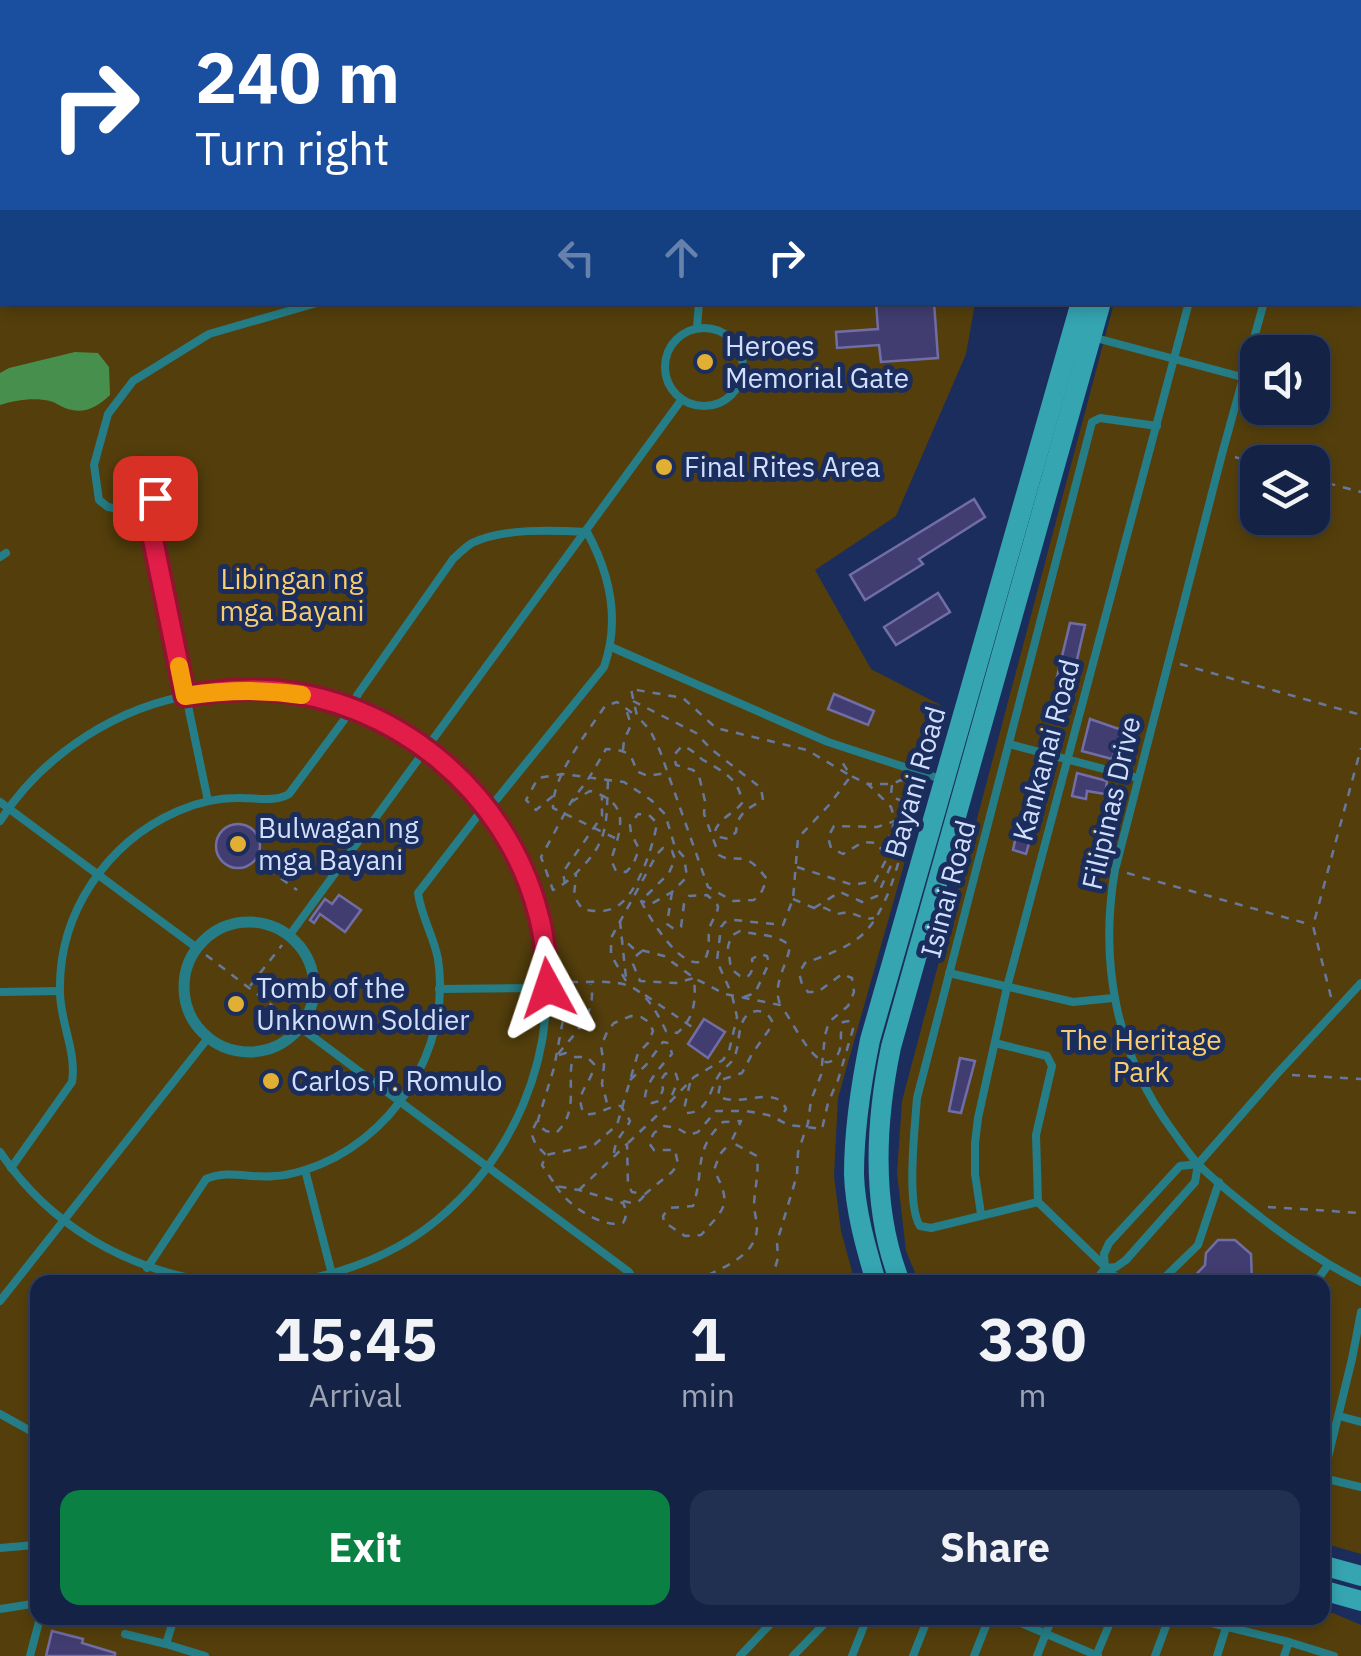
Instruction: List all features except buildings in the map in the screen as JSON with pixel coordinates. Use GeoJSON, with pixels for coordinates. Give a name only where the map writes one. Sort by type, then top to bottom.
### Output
{"type":"FeatureCollection","features":[{"type":"Feature","properties":{"kind":"main road","name":"Bayani Road"},"geometry":{"type":"LineString","coordinates":[[874,1275],[854,1176],[861,1087],[870,1040],[944,780],[1091,337],[1082,305]]}},
{"type":"Feature","properties":{"kind":"main road","name":"Bayani Road"},"geometry":{"type":"LineString","coordinates":[[897,1275],[884,1223],[879,1176],[882,1093],[891,1047],[1100,305]]}},
{"type":"Feature","properties":{"kind":"main road"},"geometry":{"type":"LineString","coordinates":[[1330,1567],[1361,1576]]}},
{"type":"Feature","properties":{"kind":"main road"},"geometry":{"type":"LineString","coordinates":[[1330,1592],[1361,1601]]}},
{"type":"Feature","properties":{"kind":"street"},"geometry":{"type":"LineString","coordinates":[[240,922],[266,924],[289,936],[306,955],[314,979],[313,1004],[302,1028],[282,1044],[257,1052],[232,1050],[208,1038],[192,1020],[184,996],[186,971],[197,948],[216,931],[240,922]]}},
{"type":"Feature","properties":{"kind":"lane"},"geometry":{"type":"LineString","coordinates":[[132,511],[132,502],[142,493],[152,495],[159,506],[149,520],[140,520],[132,511],[108,508],[100,500],[94,466],[108,414],[133,381],[209,334],[310,305]]}},
{"type":"Feature","properties":{"kind":"lane"},"geometry":{"type":"LineString","coordinates":[[697,328],[698,305]]}},
{"type":"Feature","properties":{"kind":"lane","name":"Kankanai Road"},"geometry":{"type":"LineString","coordinates":[[981,1214],[975,1143],[1007,987],[1188,305]]}},
{"type":"Feature","properties":{"kind":"lane","name":"Filipinas Drive"},"geometry":{"type":"LineString","coordinates":[[1254,335],[1263,305]]}},
{"type":"Feature","properties":{"kind":"lane"},"geometry":{"type":"LineString","coordinates":[[697,328],[715,329],[730,338],[741,353],[741,380],[732,394],[717,404],[699,406],[682,399],[667,380],[665,363],[670,347],[697,328]]}},
{"type":"Feature","properties":{"kind":"lane"},"geometry":{"type":"LineString","coordinates":[[1091,337],[1240,375]]}},
{"type":"Feature","properties":{"kind":"lane","name":"Filipinas Drive"},"geometry":{"type":"LineString","coordinates":[[1240,384],[1116,870],[1110,900],[1109,964],[1114,998],[1134,1065],[1159,1112],[1198,1164],[1287,1238],[1361,1282]]}},
{"type":"Feature","properties":{"kind":"lane"},"geometry":{"type":"LineString","coordinates":[[289,936],[682,399]]}},
{"type":"Feature","properties":{"kind":"lane","name":"Isinai Road"},"geometry":{"type":"LineString","coordinates":[[1038,1202],[930,1228],[920,1226],[915,1219],[914,1136],[918,1098],[1092,422],[1100,418],[1156,426]]}},
{"type":"Feature","properties":{"kind":"lane"},"geometry":{"type":"LineString","coordinates":[[149,520],[208,801]]}},
{"type":"Feature","properties":{"kind":"lane"},"geometry":{"type":"LineString","coordinates":[[148,1268],[206,1179],[216,1174],[273,1177],[332,1159],[379,1126],[416,1078],[428,1051],[440,989],[438,960],[418,893],[604,667],[612,647],[609,590],[600,557],[586,532]]}},
{"type":"Feature","properties":{"kind":"lane"},"geometry":{"type":"LineString","coordinates":[[11,1168],[72,1082],[74,1064],[62,1020],[62,960],[81,900],[122,845],[179,810],[208,801],[276,799],[290,794],[454,559],[470,544],[522,533],[586,532]]}},
{"type":"Feature","properties":{"kind":"lane"},"geometry":{"type":"LineString","coordinates":[[612,647],[828,742],[944,780]]}},
{"type":"Feature","properties":{"kind":"lane"},"geometry":{"type":"LineString","coordinates":[[0,821],[4,805],[68,748],[105,725],[144,707],[227,690],[311,696],[352,708],[427,748],[487,808],[508,840],[532,893],[546,950],[546,1026],[532,1082],[510,1135],[464,1196],[419,1233],[340,1275]]}},
{"type":"Feature","properties":{"kind":"lane"},"geometry":{"type":"LineString","coordinates":[[1009,744],[1138,778]]}},
{"type":"Feature","properties":{"kind":"lane"},"geometry":{"type":"LineString","coordinates":[[4,805],[197,948]]}},
{"type":"Feature","properties":{"kind":"lane"},"geometry":{"type":"LineString","coordinates":[[949,974],[1073,1002],[1114,998]]}},
{"type":"Feature","properties":{"kind":"lane"},"geometry":{"type":"LineString","coordinates":[[1100,1275],[1106,1268],[1126,1260],[1195,1182],[1198,1164],[1361,983]]}},
{"type":"Feature","properties":{"kind":"lane"},"geometry":{"type":"LineString","coordinates":[[440,989],[548,988]]}},
{"type":"Feature","properties":{"kind":"lane"},"geometry":{"type":"LineString","coordinates":[[0,992],[60,991]]}},
{"type":"Feature","properties":{"kind":"lane"},"geometry":{"type":"LineString","coordinates":[[302,1028],[630,1275]]}},
{"type":"Feature","properties":{"kind":"lane"},"geometry":{"type":"LineString","coordinates":[[0,1301],[208,1038]]}},
{"type":"Feature","properties":{"kind":"lane"},"geometry":{"type":"LineString","coordinates":[[995,1043],[1051,1060],[1036,1135],[1038,1202],[1114,1275]]}},
{"type":"Feature","properties":{"kind":"lane"},"geometry":{"type":"LineString","coordinates":[[0,1152],[35,1196],[63,1221],[90,1240],[148,1268],[173,1275]]}},
{"type":"Feature","properties":{"kind":"lane"},"geometry":{"type":"LineString","coordinates":[[1106,1268],[1104,1254],[1109,1243],[1180,1166],[1198,1164]]}},
{"type":"Feature","properties":{"kind":"lane"},"geometry":{"type":"LineString","coordinates":[[305,1170],[332,1275]]}},
{"type":"Feature","properties":{"kind":"lane"},"geometry":{"type":"LineString","coordinates":[[1167,1275],[1198,1245],[1219,1182]]}},
{"type":"Feature","properties":{"kind":"lane"},"geometry":{"type":"LineString","coordinates":[[1321,1275],[1328,1265]]}},
{"type":"Feature","properties":{"kind":"lane"},"geometry":{"type":"LineString","coordinates":[[1330,1451],[1357,1360],[1361,1312]]}},
{"type":"Feature","properties":{"kind":"lane"},"geometry":{"type":"LineString","coordinates":[[0,1414],[30,1431]]}},
{"type":"Feature","properties":{"kind":"lane"},"geometry":{"type":"LineString","coordinates":[[1339,1416],[1361,1422]]}},
{"type":"Feature","properties":{"kind":"lane"},"geometry":{"type":"LineString","coordinates":[[1330,1479],[1361,1486]]}},
{"type":"Feature","properties":{"kind":"lane"},"geometry":{"type":"LineString","coordinates":[[0,1548],[30,1545]]}},
{"type":"Feature","properties":{"kind":"lane"},"geometry":{"type":"LineString","coordinates":[[0,1610],[30,1604]]}},
{"type":"Feature","properties":{"kind":"lane"},"geometry":{"type":"LineString","coordinates":[[30,1656],[38,1625]]}},
{"type":"Feature","properties":{"kind":"lane"},"geometry":{"type":"LineString","coordinates":[[166,1644],[172,1625]]}},
{"type":"Feature","properties":{"kind":"lane"},"geometry":{"type":"LineString","coordinates":[[740,1656],[766,1625]]}},
{"type":"Feature","properties":{"kind":"lane"},"geometry":{"type":"LineString","coordinates":[[793,1656],[823,1625]]}},
{"type":"Feature","properties":{"kind":"lane"},"geometry":{"type":"LineString","coordinates":[[852,1656],[864,1625]]}},
{"type":"Feature","properties":{"kind":"lane"},"geometry":{"type":"LineString","coordinates":[[913,1656],[925,1625]]}},
{"type":"Feature","properties":{"kind":"lane"},"geometry":{"type":"LineString","coordinates":[[974,1656],[986,1625]]}},
{"type":"Feature","properties":{"kind":"lane"},"geometry":{"type":"LineString","coordinates":[[1026,1625],[1097,1656],[1109,1625]]}},
{"type":"Feature","properties":{"kind":"lane"},"geometry":{"type":"LineString","coordinates":[[1037,1656],[1049,1625]]}},
{"type":"Feature","properties":{"kind":"lane"},"geometry":{"type":"LineString","coordinates":[[1156,1656],[1167,1625]]}},
{"type":"Feature","properties":{"kind":"lane"},"geometry":{"type":"LineString","coordinates":[[1216,1656],[1226,1625]]}},
{"type":"Feature","properties":{"kind":"lane"},"geometry":{"type":"LineString","coordinates":[[1236,1625],[1334,1656]]}},
{"type":"Feature","properties":{"kind":"lane"},"geometry":{"type":"LineString","coordinates":[[125,1634],[205,1656]]}},
{"type":"Feature","properties":{"kind":"lane"},"geometry":{"type":"LineString","coordinates":[[1284,1656],[1290,1642]]}},
{"type":"Feature","properties":{"kind":"path"},"geometry":{"type":"LineString","coordinates":[[1222,454],[1240,459]]}},
{"type":"Feature","properties":{"kind":"path"},"geometry":{"type":"LineString","coordinates":[[1330,484],[1361,492]]}},
{"type":"Feature","properties":{"kind":"path"},"geometry":{"type":"LineString","coordinates":[[1169,661],[1361,715]]}},
{"type":"Feature","properties":{"kind":"path"},"geometry":{"type":"LineString","coordinates":[[637,716],[630,689],[682,698],[716,728],[807,750],[868,784],[892,806],[896,821],[888,840],[893,861],[878,896],[862,902],[840,892],[814,908]]}},
{"type":"Feature","properties":{"kind":"path"},"geometry":{"type":"LineString","coordinates":[[633,701],[696,734],[762,788],[763,800],[745,811],[736,832],[729,839],[719,837],[715,831],[718,822],[742,803],[738,787],[722,769],[700,758],[689,747],[682,746],[674,755],[676,764],[699,776],[704,814],[719,856],[744,858],[767,879],[754,900],[734,900],[708,887],[650,730],[617,702],[605,706],[562,774],[552,796],[536,810],[526,800],[538,778],[562,774],[624,782],[651,800],[665,814],[675,846],[684,857],[687,876],[672,892],[651,904],[641,902]]}},
{"type":"Feature","properties":{"kind":"path"},"geometry":{"type":"LineString","coordinates":[[623,750],[631,726],[627,711]]}},
{"type":"Feature","properties":{"kind":"path"},"geometry":{"type":"LineString","coordinates":[[828,742],[851,776]]}},
{"type":"Feature","properties":{"kind":"path"},"geometry":{"type":"LineString","coordinates":[[1336,1010],[1313,926],[1361,748]]}},
{"type":"Feature","properties":{"kind":"path"},"geometry":{"type":"LineString","coordinates":[[608,781],[604,834],[595,855],[553,890],[542,857],[571,802],[606,750],[623,750],[634,760],[636,771],[648,776],[666,774]]}},
{"type":"Feature","properties":{"kind":"path"},"geometry":{"type":"LineString","coordinates":[[579,1190],[690,1081],[724,1060],[738,1017],[718,962],[721,927],[734,920],[783,925],[794,899],[798,838],[851,776]]}},
{"type":"Feature","properties":{"kind":"path"},"geometry":{"type":"LineString","coordinates":[[774,1275],[777,1242],[798,1175],[798,1152],[821,1075],[829,1022],[848,1006],[854,992],[852,978],[842,974],[818,992],[808,992],[799,972],[805,963],[864,934],[884,907],[901,850],[912,787],[905,780],[868,784]]}},
{"type":"Feature","properties":{"kind":"path"},"geometry":{"type":"LineString","coordinates":[[892,784],[894,798],[903,801],[910,796]]}},
{"type":"Feature","properties":{"kind":"path"},"geometry":{"type":"LineString","coordinates":[[571,802],[590,791],[602,794],[617,808],[622,824],[611,860],[616,870],[626,872],[639,849],[630,824],[638,814],[649,815],[657,823],[638,881],[624,901],[612,909],[582,909],[574,896],[576,874]]}},
{"type":"Feature","properties":{"kind":"path"},"geometry":{"type":"LineString","coordinates":[[564,884],[563,872],[602,816],[602,794]]}},
{"type":"Feature","properties":{"kind":"path"},"geometry":{"type":"LineString","coordinates":[[552,796],[553,808],[618,839]]}},
{"type":"Feature","properties":{"kind":"path"},"geometry":{"type":"LineString","coordinates":[[797,867],[853,884],[875,881],[886,858],[877,843],[863,842],[843,854],[831,848],[828,836],[834,826],[877,827],[896,821]]}},
{"type":"Feature","properties":{"kind":"path"},"geometry":{"type":"LineString","coordinates":[[641,902],[669,873],[675,859],[672,850],[663,848],[656,854],[611,938],[610,955],[627,983],[698,1031]]}},
{"type":"Feature","properties":{"kind":"path"},"geometry":{"type":"LineString","coordinates":[[256,860],[298,890]]}},
{"type":"Feature","properties":{"kind":"path"},"geometry":{"type":"LineString","coordinates":[[1116,870],[1313,926]]}},
{"type":"Feature","properties":{"kind":"path"},"geometry":{"type":"LineString","coordinates":[[641,902],[674,951],[697,962],[704,960],[710,922],[718,907],[707,895],[689,896],[681,927],[674,929],[668,924],[672,892]]}},
{"type":"Feature","properties":{"kind":"path"},"geometry":{"type":"LineString","coordinates":[[794,899],[837,914],[848,912],[866,919],[876,918]]}},
{"type":"Feature","properties":{"kind":"path"},"geometry":{"type":"LineString","coordinates":[[620,920],[627,983]]}},
{"type":"Feature","properties":{"kind":"path"},"geometry":{"type":"LineString","coordinates":[[744,997],[755,993],[769,963],[767,956],[760,954],[752,959],[750,976],[740,976],[731,969],[731,936],[740,932],[761,937],[774,935],[790,946],[776,994],[780,1005]]}},
{"type":"Feature","properties":{"kind":"path"},"geometry":{"type":"LineString","coordinates":[[249,988],[289,936]]}},
{"type":"Feature","properties":{"kind":"path"},"geometry":{"type":"LineString","coordinates":[[622,937],[633,948],[664,956],[694,978],[732,995],[780,1005],[813,1056],[824,1062],[838,1054],[842,1022],[850,1021],[853,1028],[847,1053],[822,1129],[788,1126],[746,1112],[716,1111]]}},
{"type":"Feature","properties":{"kind":"path"},"geometry":{"type":"LineString","coordinates":[[197,948],[302,1028]]}},
{"type":"Feature","properties":{"kind":"path"},"geometry":{"type":"LineString","coordinates":[[644,950],[636,955],[633,964],[640,981],[694,978]]}},
{"type":"Feature","properties":{"kind":"path"},"geometry":{"type":"LineString","coordinates":[[640,991],[666,1031],[677,1032],[686,1024],[696,1000],[694,978]]}},
{"type":"Feature","properties":{"kind":"path"},"geometry":{"type":"LineString","coordinates":[[546,1155],[531,1134],[550,1087],[570,982],[627,983]]}},
{"type":"Feature","properties":{"kind":"path"},"geometry":{"type":"LineString","coordinates":[[557,1055],[589,1012],[594,999],[590,982]]}},
{"type":"Feature","properties":{"kind":"path"},"geometry":{"type":"LineString","coordinates":[[690,1081],[684,1104],[686,1113],[696,1113],[712,1096],[720,1072],[734,1060],[746,1016],[754,1011],[764,1012],[774,1024],[742,1073],[721,1080],[718,1096],[734,1101],[774,1096],[786,1109],[779,1120]]}},
{"type":"Feature","properties":{"kind":"path"},"geometry":{"type":"LineString","coordinates":[[546,1155],[594,1145],[616,1125],[638,1053],[653,1031],[641,1017],[631,1016],[614,1023],[601,1046],[604,1110]]}},
{"type":"Feature","properties":{"kind":"path"},"geometry":{"type":"LineString","coordinates":[[630,1080],[663,1042],[669,1044],[672,1054],[644,1092],[652,1104],[659,1101],[661,1080],[671,1072],[676,1074],[676,1088],[666,1106]]}},
{"type":"Feature","properties":{"kind":"path"},"geometry":{"type":"LineString","coordinates":[[557,1055],[587,1057],[594,1064],[593,1075],[579,1096],[584,1114],[594,1115],[621,1106]]}},
{"type":"Feature","properties":{"kind":"path"},"geometry":{"type":"LineString","coordinates":[[538,1120],[546,1131],[556,1132],[565,1125],[572,1085],[568,1072],[573,1057]]}},
{"type":"Feature","properties":{"kind":"path"},"geometry":{"type":"LineString","coordinates":[[1276,1074],[1361,1079]]}},
{"type":"Feature","properties":{"kind":"path"},"geometry":{"type":"LineString","coordinates":[[712,1096],[716,1111]]}},
{"type":"Feature","properties":{"kind":"path"},"geometry":{"type":"LineString","coordinates":[[614,1156],[615,1141],[630,1121],[621,1106]]}},
{"type":"Feature","properties":{"kind":"path"},"geometry":{"type":"LineString","coordinates":[[556,1186],[634,1204],[641,1201],[678,1164],[675,1150],[654,1150],[649,1143],[654,1133],[664,1126],[689,1134],[698,1132],[716,1111]]}},
{"type":"Feature","properties":{"kind":"path"},"geometry":{"type":"LineString","coordinates":[[741,1121],[731,1142],[720,1154],[714,1170],[725,1192],[726,1202],[720,1214],[701,1235],[685,1236],[672,1229],[663,1216],[670,1208],[693,1206],[701,1153],[713,1131],[723,1122],[741,1121]]}},
{"type":"Feature","properties":{"kind":"path"},"geometry":{"type":"LineString","coordinates":[[707,1275],[743,1255],[753,1243],[757,1228],[754,1193],[759,1175],[758,1156],[731,1142]]}},
{"type":"Feature","properties":{"kind":"path"},"geometry":{"type":"LineString","coordinates":[[627,1144],[628,1185],[632,1192],[645,1194]]}},
{"type":"Feature","properties":{"kind":"path"},"geometry":{"type":"LineString","coordinates":[[546,1155],[542,1165],[562,1197],[600,1222],[612,1226],[626,1218],[626,1209],[617,1200]]}},
{"type":"Feature","properties":{"kind":"path"},"geometry":{"type":"LineString","coordinates":[[1246,1205],[1361,1213]]}},
{"type":"Feature","properties":{"kind":"green space","name":"Libingan ng mga Bayani"},"geometry":{"type":"Polygon","coordinates":[[[0,305],[975,305],[966,354],[896,516],[815,570],[871,669],[946,708],[838,1098],[834,1176],[841,1231],[853,1275],[30,1275],[30,1625],[1330,1625],[1333,1613],[1361,1625],[1361,1656],[0,1656],[0,305]]]}},
{"type":"Feature","properties":{"kind":"green space","name":"The Heritage Park"},"geometry":{"type":"Polygon","coordinates":[[[1113,305],[1361,305],[1361,1554],[1330,1545],[1330,1275],[916,1275],[906,1251],[897,1173],[902,1101],[1113,305]]]}},
{"type":"Feature","properties":{"kind":"shaded area"},"geometry":{"type":"Polygon","coordinates":[[[75,352],[98,353],[109,367],[110,395],[100,404],[78,411],[38,399],[0,405],[0,373],[75,352]]]}},
{"type":"Feature","properties":{"kind":"slow traffic"},"geometry":{"type":"LineString","coordinates":[[179,666],[185,696],[227,690],[302,695]]}},
{"type":"Feature","properties":{"kind":"place","name":"Heroes Memorial Gate"},"geometry":{"type":"Point","coordinates":[705,362]}},
{"type":"Feature","properties":{"kind":"place","name":"Final Rites Area"},"geometry":{"type":"Point","coordinates":[664,467]}},
{"type":"Feature","properties":{"kind":"place","name":"Bulwagan ng mga Bayani"},"geometry":{"type":"Point","coordinates":[238,844]}},
{"type":"Feature","properties":{"kind":"place","name":"Tomb of the Unknown Soldier"},"geometry":{"type":"Point","coordinates":[236,1004]}},
{"type":"Feature","properties":{"kind":"place","name":"Carlos P. Romulo"},"geometry":{"type":"Point","coordinates":[271,1081]}},
{"type":"Feature","properties":{"kind":"route"},"geometry":{"type":"LineString","coordinates":[[155,498],[158,511],[149,520],[185,696],[269,690],[311,696],[352,708],[427,748],[487,808],[526,875],[546,950],[548,988]]}}]}
